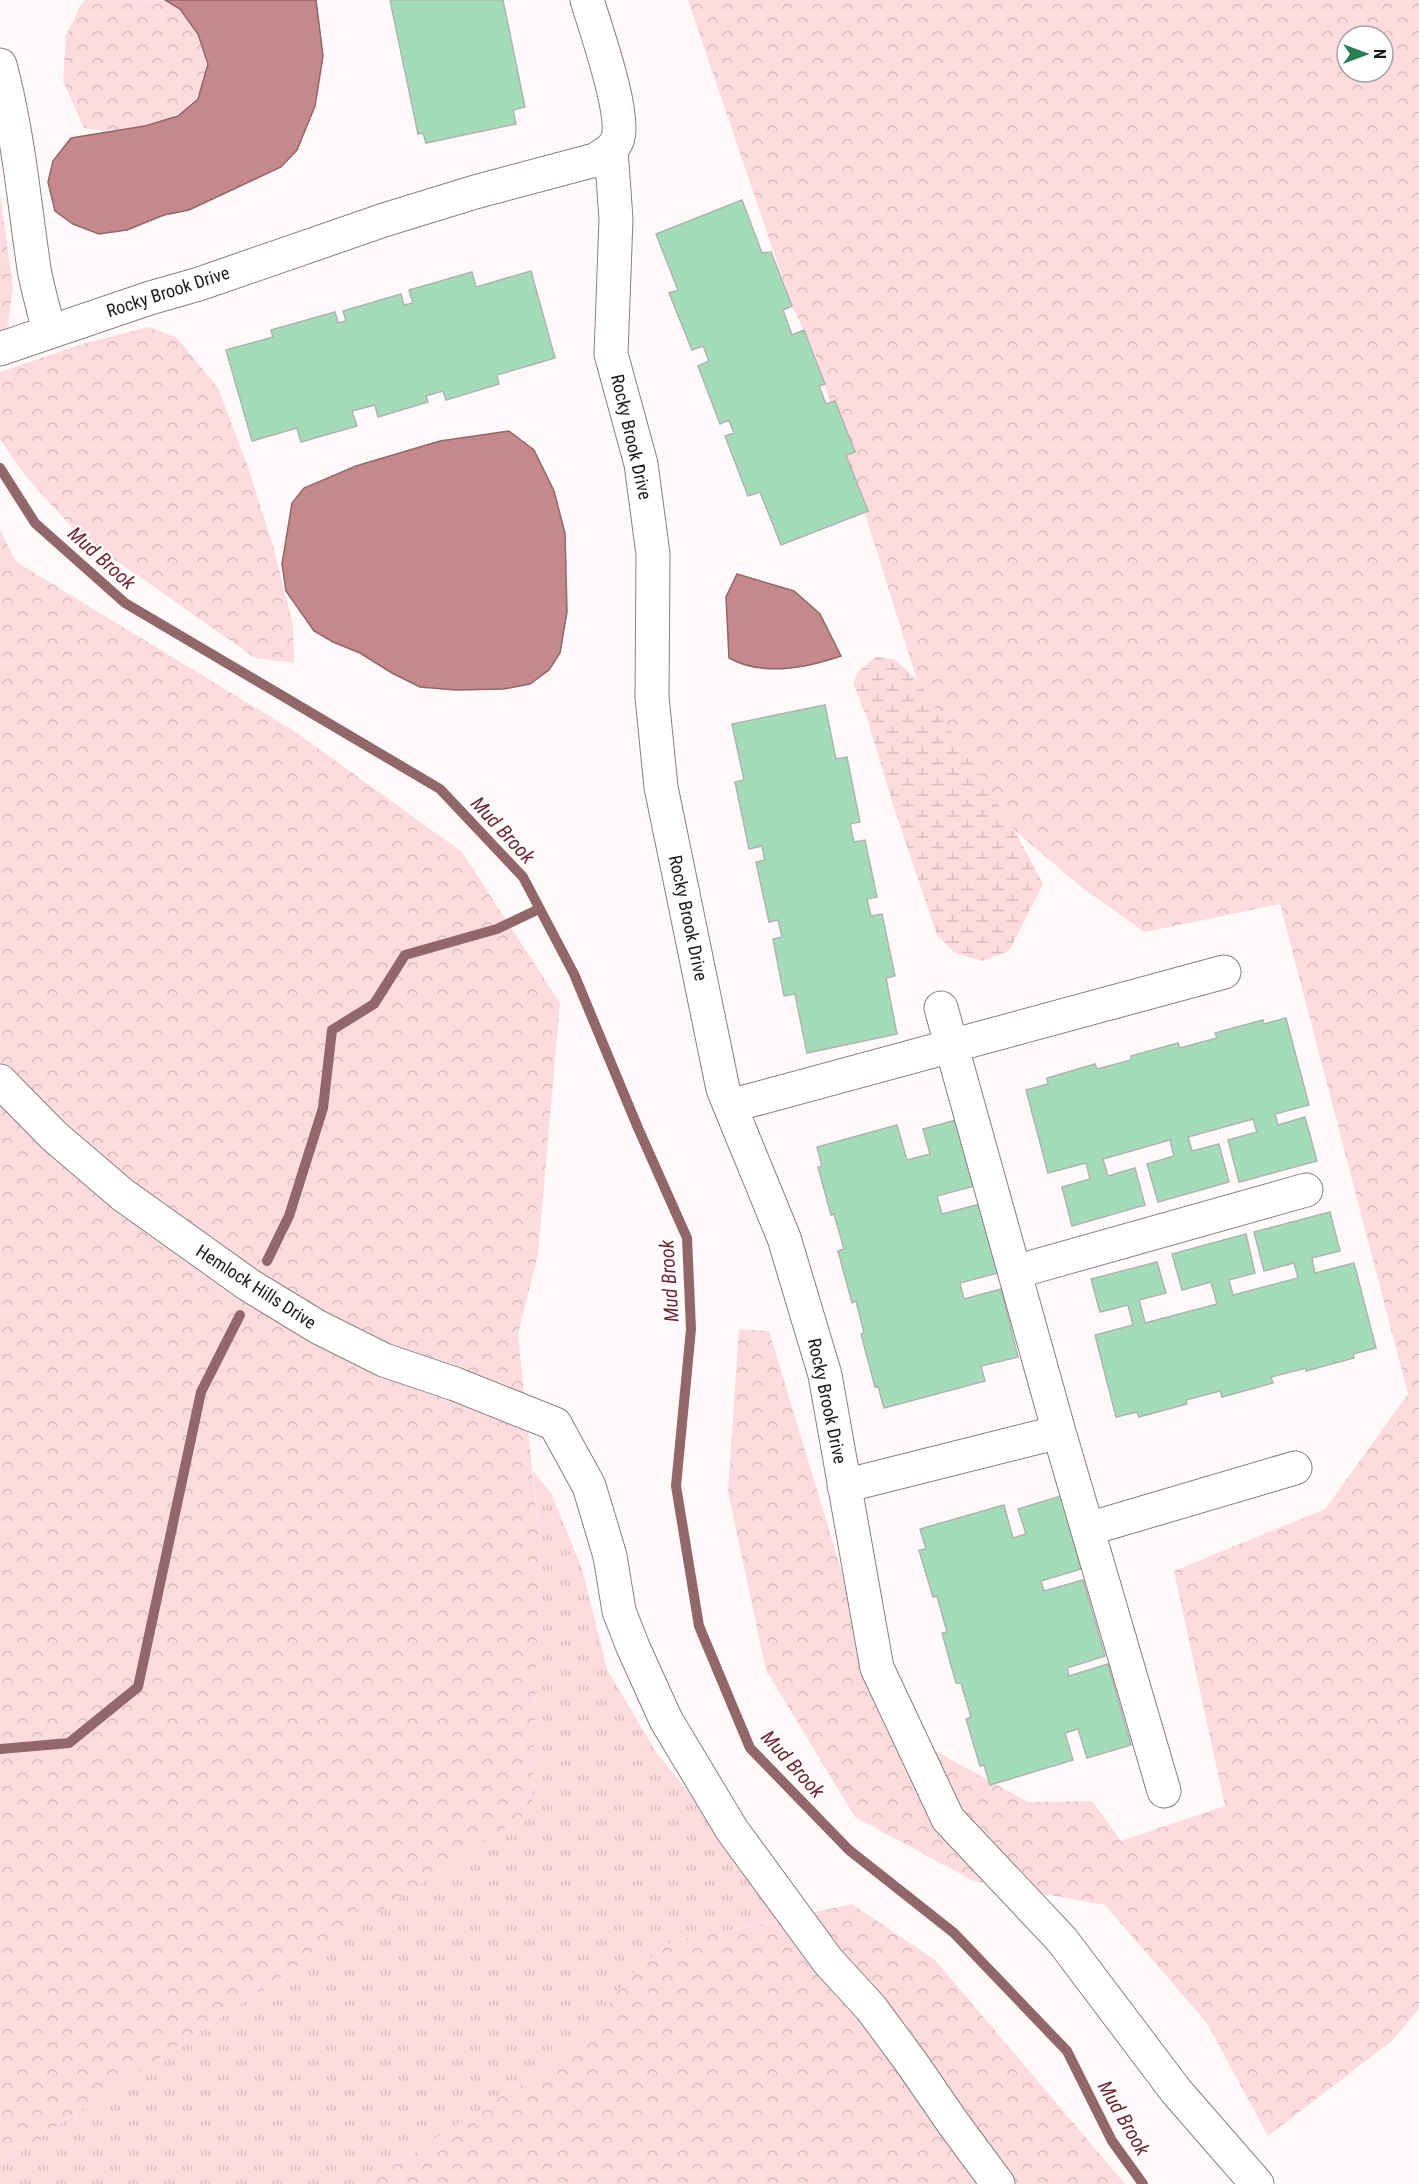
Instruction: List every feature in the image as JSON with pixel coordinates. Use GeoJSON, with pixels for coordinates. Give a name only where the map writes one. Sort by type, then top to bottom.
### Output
{"type":"FeatureCollection","features":[{"type":"Feature","properties":{"kind":"street","name":"Rocky Brook Drive"},"geometry":{"type":"LineString","coordinates":[[6,346],[199,284],[384,220],[475,192],[595,160],[611,150],[618,139],[619,118],[587,0]]}},
{"type":"Feature","properties":{"kind":"street"},"geometry":{"type":"LineString","coordinates":[[0,65],[9,98],[35,271],[49,331]]}},
{"type":"Feature","properties":{"kind":"street","name":"Rocky Brook Drive"},"geometry":{"type":"LineString","coordinates":[[611,150],[616,219],[612,354],[641,464],[653,554],[652,697],[661,787],[723,1089],[784,1238],[825,1375],[877,1668],[948,1819],[1062,1940],[1176,2091],[1257,2184]]}},
{"type":"Feature","properties":{"kind":"street"},"geometry":{"type":"LineString","coordinates":[[730,1106],[1224,972]]}},
{"type":"Feature","properties":{"kind":"street"},"geometry":{"type":"LineString","coordinates":[[941,1008],[1059,1432],[1164,1791]]}},
{"type":"Feature","properties":{"kind":"street","name":"Hemlock Hills Drive"},"geometry":{"type":"LineString","coordinates":[[0,1081],[54,1136],[123,1195],[249,1285],[318,1327],[384,1360],[455,1384],[555,1424],[590,1486],[610,1556],[619,1611],[666,1720],[732,1830],[828,1961],[871,2008],[912,2062],[998,2184]]}},
{"type":"Feature","properties":{"kind":"street"},"geometry":{"type":"LineString","coordinates":[[1015,1272],[1306,1190]]}},
{"type":"Feature","properties":{"kind":"street"},"geometry":{"type":"LineString","coordinates":[[844,1486],[1059,1432]]}},
{"type":"Feature","properties":{"kind":"street"},"geometry":{"type":"LineString","coordinates":[[1088,1529],[1294,1468]]}},
{"type":"Feature","properties":{"kind":"green space"},"geometry":{"type":"Polygon","coordinates":[[[85,0],[167,1],[178,9],[196,31],[207,60],[203,85],[194,100],[180,113],[142,127],[122,130],[84,128],[63,81],[66,36],[85,0]]]}},
{"type":"Feature","properties":{"kind":"green space"},"geometry":{"type":"Polygon","coordinates":[[[688,0],[1419,0],[1419,2008],[1393,2040],[1268,2136],[1207,2023],[1105,1905],[974,1881],[855,1817],[766,1670],[728,1492],[739,1329],[769,1331],[888,1725],[1028,1802],[1092,1801],[1121,1841],[1225,1806],[1174,1571],[1325,1509],[1408,1394],[1280,904],[1145,932],[1085,890],[1015,831],[917,680],[814,351],[792,306],[688,0]]]}},
{"type":"Feature","properties":{"kind":"green space"},"geometry":{"type":"Polygon","coordinates":[[[0,194],[13,288],[7,328],[0,330],[0,194]]]}},
{"type":"Feature","properties":{"kind":"green space"},"geometry":{"type":"Polygon","coordinates":[[[149,327],[177,338],[218,388],[247,464],[273,546],[293,625],[294,663],[255,658],[76,532],[23,473],[0,439],[0,372],[82,344],[149,327]]]}},
{"type":"Feature","properties":{"kind":"green space"},"geometry":{"type":"Polygon","coordinates":[[[0,529],[16,562],[294,731],[462,852],[560,1003],[538,1254],[518,1334],[540,1546],[532,1810],[0,2164],[0,529]]]}},
{"type":"Feature","properties":{"kind":"green space"},"geometry":{"type":"Polygon","coordinates":[[[876,657],[894,659],[919,682],[1015,831],[1043,884],[1009,951],[982,961],[955,953],[937,935],[894,808],[867,718],[853,683],[858,672],[876,657]]]}},
{"type":"Feature","properties":{"kind":"green space"},"geometry":{"type":"Polygon","coordinates":[[[533,1471],[551,1493],[582,1569],[607,1669],[656,1752],[727,1841],[769,1902],[776,1920],[674,1940],[628,1977],[576,2049],[365,2184],[0,2184],[0,2164],[532,1810],[540,1546],[533,1471]]]}},
{"type":"Feature","properties":{"kind":"green space"},"geometry":{"type":"Polygon","coordinates":[[[852,1904],[935,1960],[1125,2184],[365,2184],[576,2049],[628,1977],[674,1940],[719,1933],[852,1904]]]}},
{"type":"Feature","properties":{"kind":"shaded area"},"geometry":{"type":"Polygon","coordinates":[[[165,0],[316,0],[323,56],[315,106],[297,150],[281,167],[189,210],[164,215],[127,230],[99,234],[73,224],[55,211],[48,182],[53,161],[71,138],[145,126],[178,116],[198,99],[208,64],[198,34],[180,9],[165,0]]]}},
{"type":"Feature","properties":{"kind":"shaded area"},"geometry":{"type":"Polygon","coordinates":[[[509,431],[534,450],[554,491],[565,533],[567,612],[560,653],[549,670],[530,684],[504,689],[456,690],[420,687],[360,653],[314,631],[286,591],[282,564],[292,503],[304,488],[356,466],[440,441],[509,431]]]}},
{"type":"Feature","properties":{"kind":"shaded area"},"geometry":{"type":"Polygon","coordinates":[[[737,574],[794,591],[820,614],[841,656],[785,669],[756,667],[729,658],[726,597],[737,574]]]}},
{"type":"Feature","properties":{"kind":"building"},"geometry":{"type":"Polygon","coordinates":[[[390,0],[503,0],[525,107],[513,110],[516,124],[426,143],[423,133],[418,134],[390,0]]]}},
{"type":"Feature","properties":{"kind":"building"},"geometry":{"type":"Polygon","coordinates":[[[742,200],[762,253],[771,252],[792,306],[783,310],[792,335],[804,330],[825,384],[819,386],[826,404],[835,401],[855,452],[846,455],[868,511],[781,545],[760,492],[748,496],[725,436],[734,433],[729,420],[720,424],[698,366],[709,361],[703,346],[692,350],[669,293],[678,290],[656,234],[742,200]]]}},
{"type":"Feature","properties":{"kind":"building"},"geometry":{"type":"Polygon","coordinates":[[[531,271],[555,358],[497,375],[499,384],[446,400],[443,391],[426,396],[428,402],[378,417],[375,405],[352,411],[357,426],[301,442],[297,428],[252,441],[226,350],[273,337],[271,330],[335,312],[338,323],[346,321],[343,311],[401,294],[404,305],[413,303],[409,290],[472,272],[476,287],[531,271]]]}},
{"type":"Feature","properties":{"kind":"building"},"geometry":{"type":"Polygon","coordinates":[[[825,705],[836,759],[847,757],[860,822],[850,824],[854,842],[865,840],[877,897],[867,899],[871,916],[882,914],[895,976],[886,978],[897,1034],[807,1053],[795,994],[784,996],[773,939],[782,937],[778,920],[769,922],[756,862],[765,860],[762,846],[749,849],[735,782],[744,780],[732,724],[825,705]]]}},
{"type":"Feature","properties":{"kind":"building"},"geometry":{"type":"Polygon","coordinates":[[[1286,1018],[1309,1105],[1275,1114],[1278,1125],[1305,1117],[1317,1161],[1239,1182],[1228,1140],[1257,1132],[1253,1119],[1188,1137],[1192,1151],[1219,1144],[1229,1182],[1158,1202],[1147,1164],[1174,1156],[1170,1140],[1103,1159],[1108,1176],[1135,1168],[1145,1205],[1072,1226],[1062,1187],[1090,1179],[1086,1163],[1048,1173],[1026,1090],[1048,1084],[1047,1078],[1095,1064],[1097,1069],[1131,1060],[1131,1056],[1178,1043],[1180,1048],[1217,1038],[1215,1033],[1263,1020],[1264,1024],[1286,1018]]]}},
{"type":"Feature","properties":{"kind":"building"},"geometry":{"type":"Polygon","coordinates":[[[956,1120],[974,1186],[937,1196],[942,1214],[980,1204],[998,1273],[960,1283],[964,1299],[1001,1289],[1018,1357],[981,1366],[985,1381],[884,1408],[878,1386],[875,1387],[861,1334],[864,1333],[856,1301],[852,1303],[838,1251],[844,1249],[834,1214],[831,1215],[818,1167],[822,1166],[817,1147],[897,1125],[907,1160],[930,1154],[923,1129],[956,1120]]]}},
{"type":"Feature","properties":{"kind":"building"},"geometry":{"type":"Polygon","coordinates":[[[1330,1212],[1340,1251],[1312,1258],[1315,1273],[1354,1263],[1376,1348],[1353,1354],[1354,1358],[1306,1371],[1306,1368],[1271,1377],[1273,1383],[1222,1397],[1220,1391],[1186,1400],[1187,1404],[1139,1417],[1137,1412],[1116,1417],[1095,1335],[1133,1325],[1128,1305],[1100,1312],[1091,1279],[1157,1262],[1166,1293],[1139,1300],[1145,1323],[1217,1304],[1211,1282],[1182,1290],[1172,1254],[1246,1234],[1255,1273],[1229,1280],[1233,1295],[1298,1278],[1294,1263],[1264,1271],[1254,1232],[1330,1212]]]}},
{"type":"Feature","properties":{"kind":"building"},"geometry":{"type":"Polygon","coordinates":[[[1061,1496],[1081,1569],[1041,1581],[1044,1591],[1083,1580],[1105,1656],[1067,1668],[1069,1676],[1108,1664],[1131,1745],[1087,1758],[1078,1729],[1065,1733],[1073,1760],[990,1785],[984,1765],[980,1766],[966,1719],[971,1717],[961,1683],[956,1683],[942,1633],[947,1632],[937,1596],[933,1597],[919,1550],[926,1549],[920,1529],[1004,1505],[1013,1538],[1026,1534],[1018,1509],[1061,1496]]]}},
{"type":"Feature","properties":{"kind":"waterway","name":"Mud Brook"},"geometry":{"type":"LineString","coordinates":[[0,468],[35,523],[125,603],[440,789],[523,877],[574,974],[687,1238],[691,1329],[676,1486],[699,1626],[750,1748],[849,1850],[954,1933],[1067,2051],[1112,2141],[1143,2184]]}},
{"type":"Feature","properties":{"kind":"waterway"},"geometry":{"type":"LineString","coordinates":[[267,1261],[289,1216],[323,1108],[332,1030],[374,1004],[405,955],[497,929],[539,909]]}},
{"type":"Feature","properties":{"kind":"waterway"},"geometry":{"type":"LineString","coordinates":[[0,1749],[69,1743],[138,1687],[201,1392],[240,1315]]}}]}
